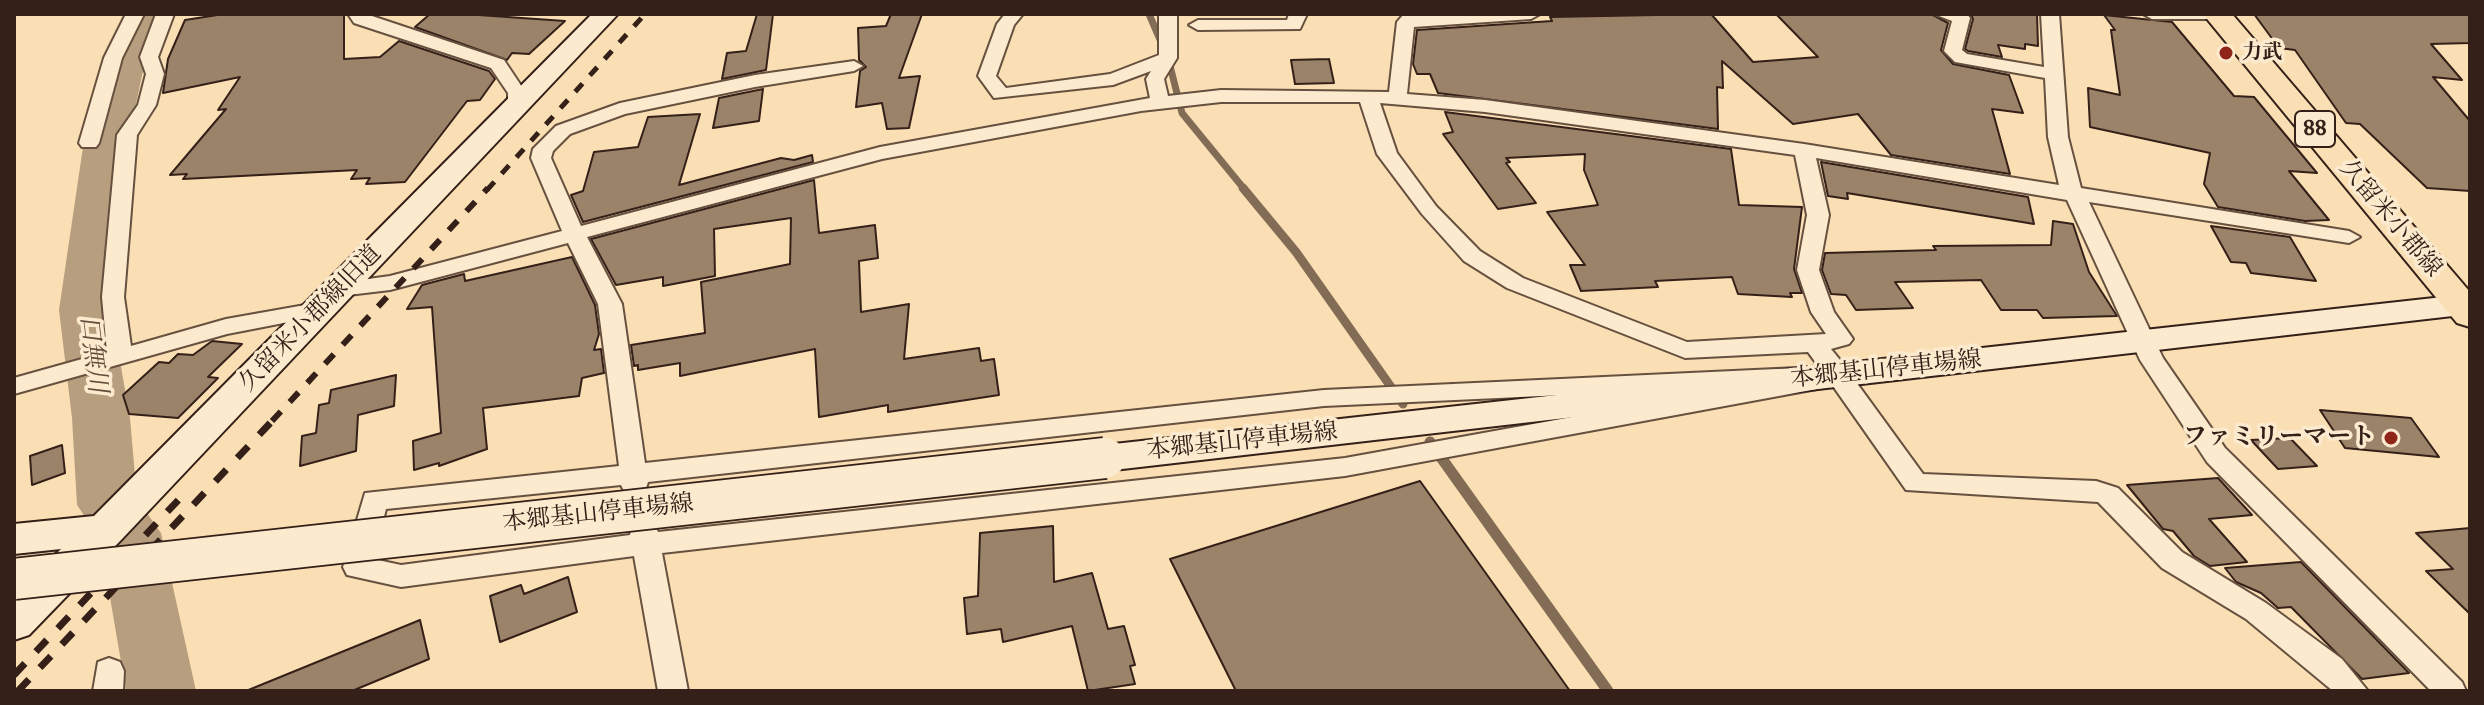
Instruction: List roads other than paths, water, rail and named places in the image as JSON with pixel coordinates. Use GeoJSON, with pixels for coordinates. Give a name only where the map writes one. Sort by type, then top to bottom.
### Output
{"type":"FeatureCollection","features":[{"type":"Feature","properties":{"kind":"main road","name":"久留米小郡線旧道"},"geometry":{"type":"LineString","coordinates":[[14,623],[606,14]]}},
{"type":"Feature","properties":{"kind":"main road","name":"久留米小郡線"},"geometry":{"type":"LineString","coordinates":[[2217,14],[2467,308]]}},
{"type":"Feature","properties":{"kind":"main road","name":"本郷基山停車場線"},"geometry":{"type":"LineString","coordinates":[[14,579],[2142,341],[2467,308]]}},
{"type":"Feature","properties":{"kind":"main road"},"geometry":{"type":"LineString","coordinates":[[14,539],[108,529]]}},
{"type":"Feature","properties":{"kind":"street"},"geometry":{"type":"LineString","coordinates":[[89,143],[113,58],[135,14]]}},
{"type":"Feature","properties":{"kind":"street"},"geometry":{"type":"LineString","coordinates":[[120,357],[113,297],[127,135],[147,105],[155,74],[149,57],[165,14]]}},
{"type":"Feature","properties":{"kind":"street"},"geometry":{"type":"LineString","coordinates":[[357,14],[360,19],[498,64],[517,93],[515,106]]}},
{"type":"Feature","properties":{"kind":"street"},"geometry":{"type":"LineString","coordinates":[[1014,14],[1006,24],[987,76],[1001,94],[1113,79],[1168,58]]}},
{"type":"Feature","properties":{"kind":"street"},"geometry":{"type":"LineString","coordinates":[[1160,103],[1155,79],[1168,58],[1168,14]]}},
{"type":"Feature","properties":{"kind":"street"},"geometry":{"type":"LineString","coordinates":[[1198,25],[1294,25],[1298,14]]}},
{"type":"Feature","properties":{"kind":"street"},"geometry":{"type":"LineString","coordinates":[[1397,98],[1410,18],[1531,14]]}},
{"type":"Feature","properties":{"kind":"street"},"geometry":{"type":"LineString","coordinates":[[2050,14],[2058,137],[2074,196],[2142,341],[2216,455],[2451,691]]}},
{"type":"Feature","properties":{"kind":"street"},"geometry":{"type":"LineString","coordinates":[[2152,14],[2217,14]]}},
{"type":"Feature","properties":{"kind":"street"},"geometry":{"type":"LineString","coordinates":[[1955,15],[1953,51],[1961,58],[2054,74]]}},
{"type":"Feature","properties":{"kind":"street"},"geometry":{"type":"LineString","coordinates":[[673,691],[632,472],[610,304],[573,235],[541,158],[543,149],[563,130],[655,100],[854,66]]}},
{"type":"Feature","properties":{"kind":"street"},"geometry":{"type":"LineString","coordinates":[[14,386],[880,153],[1160,103],[1221,96],[1368,96],[1485,106],[1804,150],[2074,196],[2349,237]]}},
{"type":"Feature","properties":{"kind":"street"},"geometry":{"type":"LineString","coordinates":[[1368,96],[1387,154],[1429,210],[1472,256],[1515,283],[1685,350],[1814,344],[1841,339],[1823,312],[1808,270],[1818,215],[1804,150]]}},
{"type":"Feature","properties":{"kind":"street"},"geometry":{"type":"LineString","coordinates":[[1814,344],[1846,374],[1915,483],[2096,491],[2108,495],[2172,560],[2256,611],[2331,668],[2353,691]]}},
{"type":"Feature","properties":{"kind":"street"},"geometry":{"type":"LineString","coordinates":[[1846,374],[1345,467],[646,544],[401,576],[357,567],[375,500],[1324,398],[1846,374]]}},
{"type":"Feature","properties":{"kind":"street"},"geometry":{"type":"LineString","coordinates":[[1023,432],[1081,496]]}},
{"type":"Feature","properties":{"kind":"waterway","name":"口無川"},"geometry":{"type":"LineString","coordinates":[[147,14],[124,66],[105,147],[85,310],[101,418],[107,505],[130,533],[161,691]]}},
{"type":"Feature","properties":{"kind":"waterway"},"geometry":{"type":"LineString","coordinates":[[1149,14],[1168,58],[1182,113],[1245,190]]}},
{"type":"Feature","properties":{"kind":"waterway"},"geometry":{"type":"LineString","coordinates":[[1243,188],[1296,252],[1403,404]]}},
{"type":"Feature","properties":{"kind":"waterway"},"geometry":{"type":"LineString","coordinates":[[1430,442],[1608,691]]}},
{"type":"Feature","properties":{"kind":"railway"},"geometry":{"type":"LineString","coordinates":[[487,190],[645,14]]}},
{"type":"Feature","properties":{"kind":"railway"},"geometry":{"type":"LineString","coordinates":[[272,421],[488,188]]}},
{"type":"Feature","properties":{"kind":"railway"},"geometry":{"type":"LineString","coordinates":[[18,691],[274,419]]}},
{"type":"Feature","properties":{"kind":"railway"},"geometry":{"type":"LineString","coordinates":[[14,675],[184,494]]}},
{"type":"Feature","properties":{"kind":"place","name":"力武"},"geometry":{"type":"Point","coordinates":[2226,53]}},
{"type":"Feature","properties":{"kind":"place","name":"ファミリーマート"},"geometry":{"type":"Point","coordinates":[2391,438]}}]}
